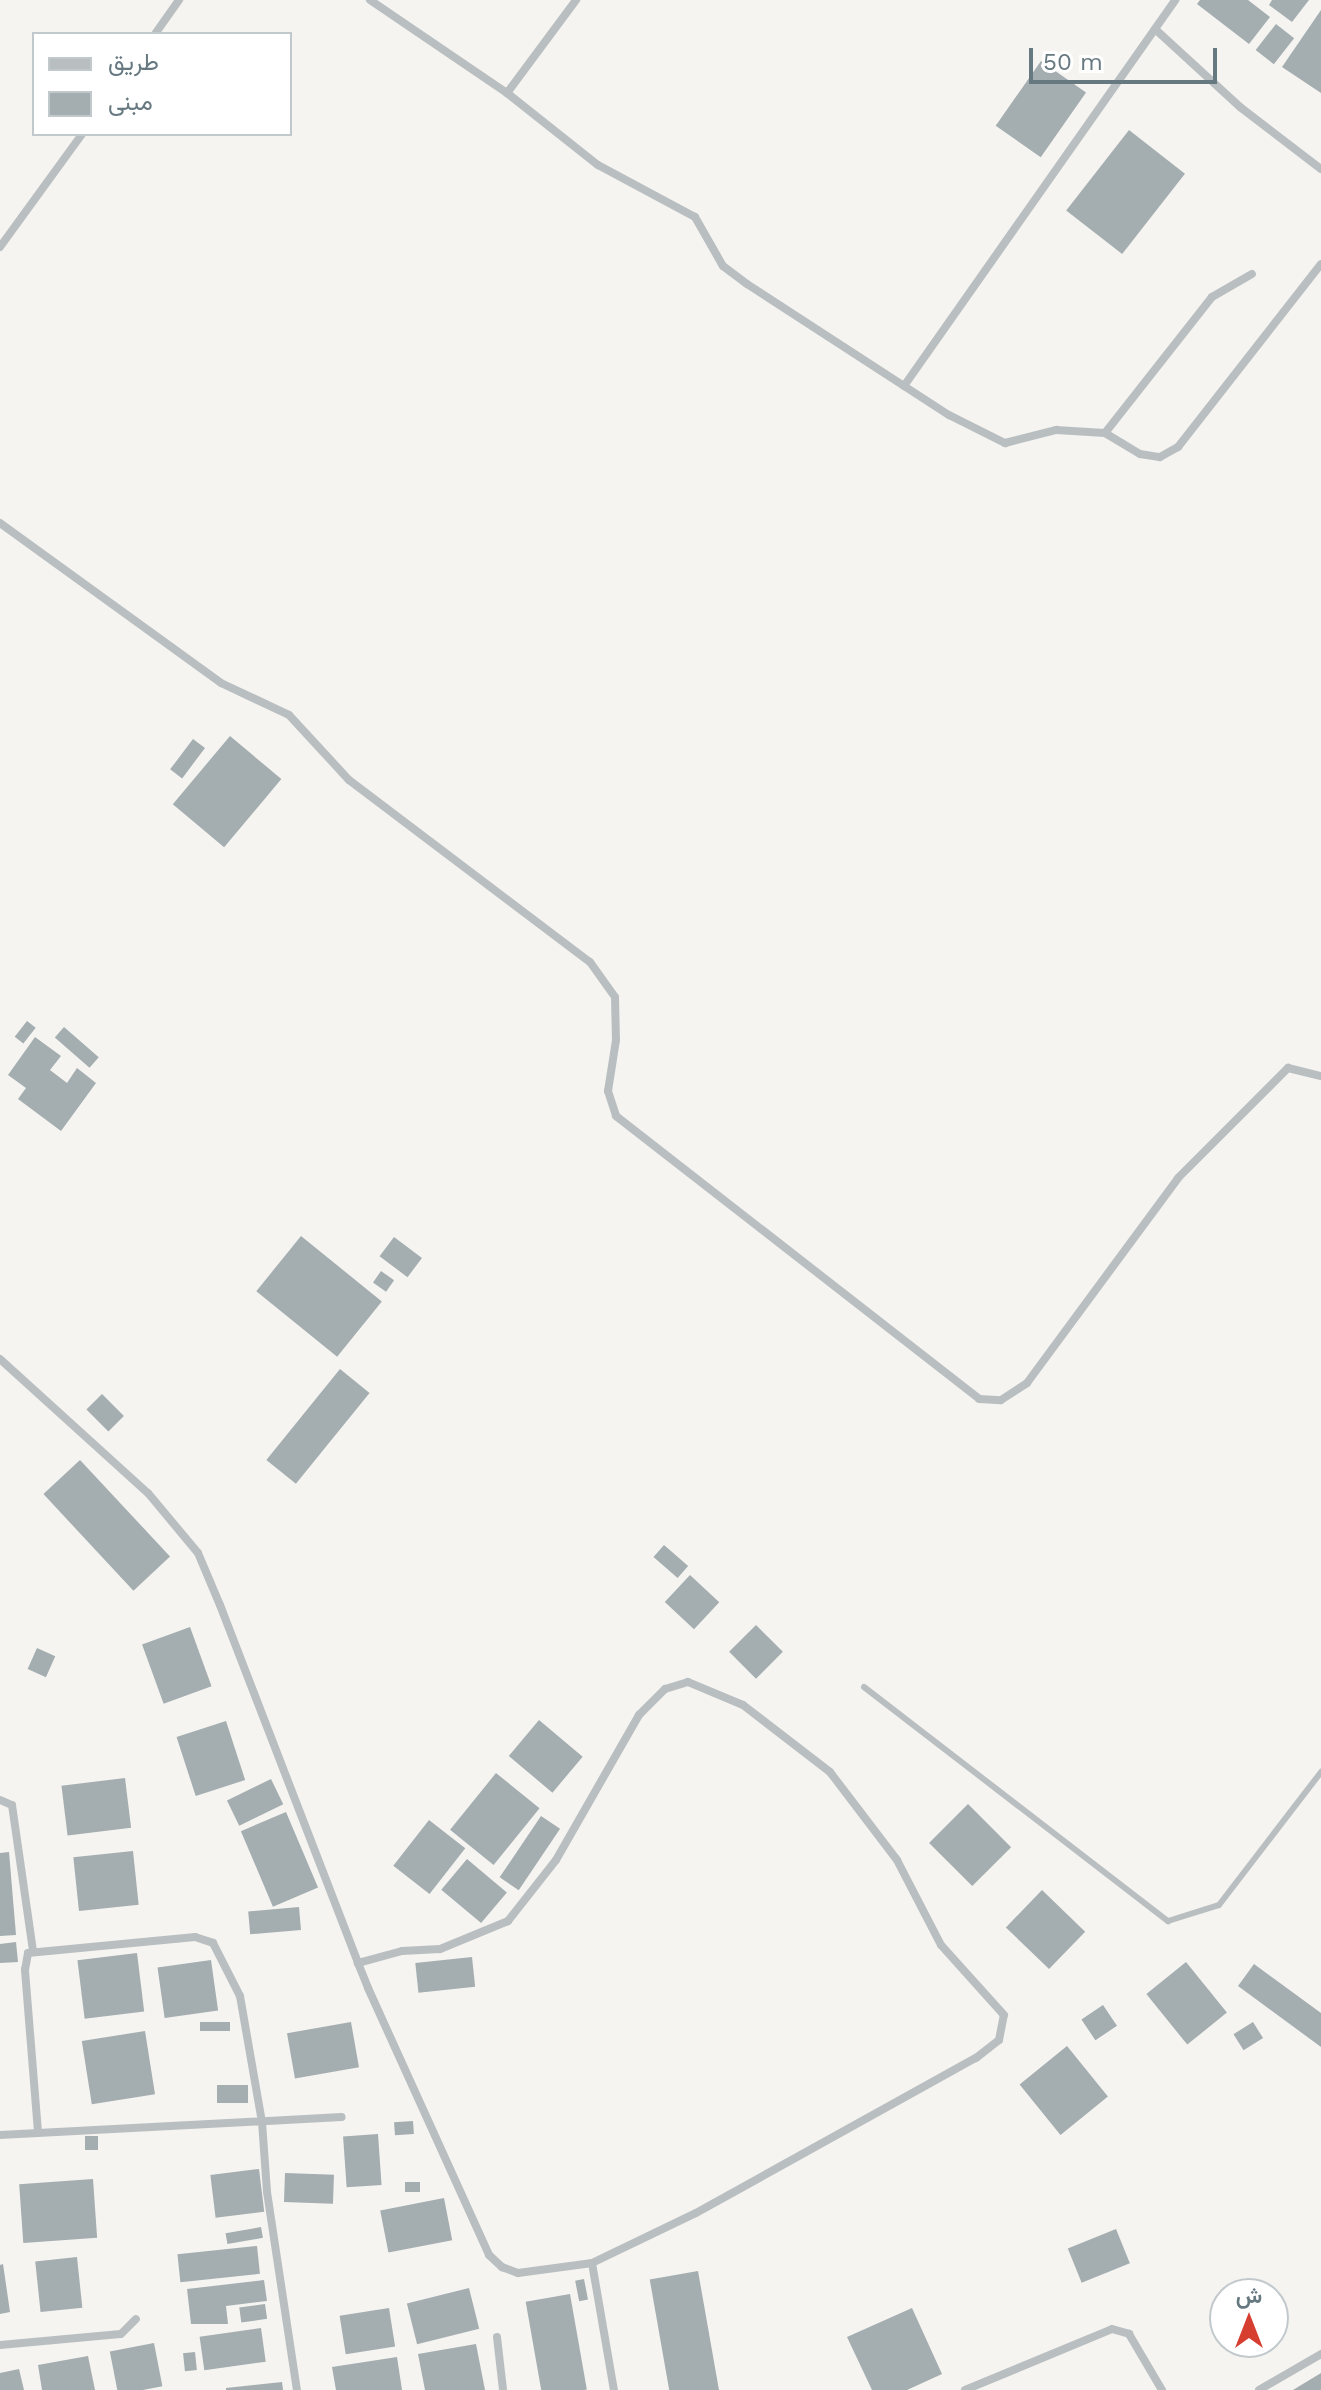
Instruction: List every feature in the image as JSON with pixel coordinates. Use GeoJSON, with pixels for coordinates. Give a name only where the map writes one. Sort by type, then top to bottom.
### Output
{"type":"FeatureCollection","features":[{"type":"Feature","properties":{"kind":"street"},"geometry":{"type":"LineString","coordinates":[[156,32],[179,0]]}},
{"type":"Feature","properties":{"kind":"street"},"geometry":{"type":"LineString","coordinates":[[370,0],[507,93],[598,165],[695,217],[723,266],[904,386],[1005,443],[1056,430],[1105,433],[1140,454],[1160,457],[1178,447],[1321,264]]}},
{"type":"Feature","properties":{"kind":"street"},"geometry":{"type":"LineString","coordinates":[[507,93],[576,0]]}},
{"type":"Feature","properties":{"kind":"street"},"geometry":{"type":"LineString","coordinates":[[904,386],[1175,0]]}},
{"type":"Feature","properties":{"kind":"street"},"geometry":{"type":"LineString","coordinates":[[1155,29],[1240,107],[1321,169]]}},
{"type":"Feature","properties":{"kind":"street"},"geometry":{"type":"LineString","coordinates":[[0,247],[81,136]]}},
{"type":"Feature","properties":{"kind":"street"},"geometry":{"type":"LineString","coordinates":[[1105,433],[1212,297],[1252,274]]}},
{"type":"Feature","properties":{"kind":"street"},"geometry":{"type":"LineString","coordinates":[[0,523],[221,683],[289,715],[349,780],[590,962],[615,997],[616,1040],[608,1091],[616,1116],[979,1399],[1001,1400],[1027,1383],[1178,1178],[1288,1068],[1321,1076]]}},
{"type":"Feature","properties":{"kind":"street"},"geometry":{"type":"LineString","coordinates":[[0,1359],[148,1493],[198,1553],[358,1963],[489,2255],[518,2273],[592,2263],[696,2213],[999,2040],[1004,2015],[941,1945],[897,1860],[859,1806],[830,1772],[743,1705],[697,1684],[665,1689],[639,1715],[556,1860],[508,1921],[440,1949],[402,1951],[358,1963]]}},
{"type":"Feature","properties":{"kind":"street"},"geometry":{"type":"LineString","coordinates":[[0,1800],[12,1805],[33,1950]]}},
{"type":"Feature","properties":{"kind":"street"},"geometry":{"type":"LineString","coordinates":[[38,2132],[25,1957],[33,1950],[195,1937],[213,1943],[240,1996],[262,2122],[267,2192],[297,2390]]}},
{"type":"Feature","properties":{"kind":"street"},"geometry":{"type":"LineString","coordinates":[[0,2135],[136,2124],[342,2117]]}},
{"type":"Feature","properties":{"kind":"street"},"geometry":{"type":"LineString","coordinates":[[592,2263],[614,2390]]}},
{"type":"Feature","properties":{"kind":"street"},"geometry":{"type":"LineString","coordinates":[[0,2345],[121,2334],[136,2319]]}},
{"type":"Feature","properties":{"kind":"street"},"geometry":{"type":"LineString","coordinates":[[965,2390],[1112,2329],[1129,2334],[1162,2390]]}},
{"type":"Feature","properties":{"kind":"street"},"geometry":{"type":"LineString","coordinates":[[497,2337],[503,2390]]}},
{"type":"Feature","properties":{"kind":"street"},"geometry":{"type":"LineString","coordinates":[[1259,2390],[1321,2354]]}},
{"type":"Feature","properties":{"kind":"lane"},"geometry":{"type":"LineString","coordinates":[[864,1687],[1168,1921],[1219,1905],[1321,1772]]}},
{"type":"Feature","properties":{"kind":"building"},"geometry":{"type":"Polygon","coordinates":[[[1200,0],[1248,0],[1270,17],[1249,44],[1197,4],[1200,0]]]}},
{"type":"Feature","properties":{"kind":"building"},"geometry":{"type":"Polygon","coordinates":[[[1272,0],[1309,0],[1292,22],[1269,5],[1272,0]]]}},
{"type":"Feature","properties":{"kind":"building"},"geometry":{"type":"Polygon","coordinates":[[[1321,10],[1321,93],[1282,67],[1321,10]]]}},
{"type":"Feature","properties":{"kind":"building"},"geometry":{"type":"Polygon","coordinates":[[[1276,24],[1294,38],[1274,64],[1256,50],[1276,24]]]}},
{"type":"Feature","properties":{"kind":"building"},"geometry":{"type":"Polygon","coordinates":[[[1041,61],[1086,93],[1041,157],[996,126],[1041,61]]]}},
{"type":"Feature","properties":{"kind":"building"},"geometry":{"type":"Polygon","coordinates":[[[1129,130],[1185,174],[1122,254],[1066,210],[1129,130]]]}},
{"type":"Feature","properties":{"kind":"building"},"geometry":{"type":"Polygon","coordinates":[[[230,736],[281,779],[224,847],[173,804],[230,736]]]}},
{"type":"Feature","properties":{"kind":"building"},"geometry":{"type":"Polygon","coordinates":[[[193,739],[205,748],[182,778],[170,769],[193,739]]]}},
{"type":"Feature","properties":{"kind":"building"},"geometry":{"type":"Polygon","coordinates":[[[27,1021],[36,1028],[23,1044],[15,1037],[27,1021]]]}},
{"type":"Feature","properties":{"kind":"building"},"geometry":{"type":"Polygon","coordinates":[[[64,1027],[99,1057],[90,1068],[55,1038],[64,1027]]]}},
{"type":"Feature","properties":{"kind":"building"},"geometry":{"type":"Polygon","coordinates":[[[35,1037],[61,1056],[50,1070],[67,1083],[77,1068],[96,1083],[61,1131],[18,1099],[26,1088],[8,1075],[35,1037]]]}},
{"type":"Feature","properties":{"kind":"building"},"geometry":{"type":"Polygon","coordinates":[[[301,1236],[382,1301],[337,1357],[256,1291],[301,1236]]]}},
{"type":"Feature","properties":{"kind":"building"},"geometry":{"type":"Polygon","coordinates":[[[394,1237],[422,1258],[408,1277],[380,1256],[394,1237]]]}},
{"type":"Feature","properties":{"kind":"building"},"geometry":{"type":"Polygon","coordinates":[[[381,1271],[394,1280],[386,1292],[373,1282],[381,1271]]]}},
{"type":"Feature","properties":{"kind":"building"},"geometry":{"type":"Polygon","coordinates":[[[340,1369],[370,1393],[296,1484],[266,1460],[340,1369]]]}},
{"type":"Feature","properties":{"kind":"building"},"geometry":{"type":"Polygon","coordinates":[[[102,1394],[124,1416],[108,1431],[86,1410],[102,1394]]]}},
{"type":"Feature","properties":{"kind":"building"},"geometry":{"type":"Polygon","coordinates":[[[80,1460],[170,1557],[133,1591],[43,1494],[80,1460]]]}},
{"type":"Feature","properties":{"kind":"building"},"geometry":{"type":"Polygon","coordinates":[[[664,1545],[688,1566],[678,1578],[654,1557],[664,1545]]]}},
{"type":"Feature","properties":{"kind":"building"},"geometry":{"type":"Polygon","coordinates":[[[690,1575],[719,1602],[694,1629],[665,1602],[690,1575]]]}},
{"type":"Feature","properties":{"kind":"building"},"geometry":{"type":"Polygon","coordinates":[[[756,1625],[783,1652],[756,1679],[729,1652],[756,1625]]]}},
{"type":"Feature","properties":{"kind":"building"},"geometry":{"type":"Polygon","coordinates":[[[190,1627],[212,1686],[164,1704],[142,1644],[190,1627]]]}},
{"type":"Feature","properties":{"kind":"building"},"geometry":{"type":"Polygon","coordinates":[[[37,1648],[55,1656],[46,1677],[28,1669],[37,1648]]]}},
{"type":"Feature","properties":{"kind":"building"},"geometry":{"type":"Polygon","coordinates":[[[539,1720],[583,1757],[552,1793],[509,1756],[539,1720]]]}},
{"type":"Feature","properties":{"kind":"building"},"geometry":{"type":"Polygon","coordinates":[[[226,1721],[245,1780],[196,1796],[177,1737],[226,1721]]]}},
{"type":"Feature","properties":{"kind":"building"},"geometry":{"type":"Polygon","coordinates":[[[496,1773],[540,1808],[494,1865],[450,1830],[496,1773]]]}},
{"type":"Feature","properties":{"kind":"building"},"geometry":{"type":"Polygon","coordinates":[[[125,1778],[131,1828],[68,1835],[61,1786],[125,1778]]]}},
{"type":"Feature","properties":{"kind":"building"},"geometry":{"type":"Polygon","coordinates":[[[271,1779],[283,1804],[239,1826],[227,1800],[271,1779]]]}},
{"type":"Feature","properties":{"kind":"building"},"geometry":{"type":"Polygon","coordinates":[[[968,1804],[1011,1847],[972,1886],[929,1843],[968,1804]]]}},
{"type":"Feature","properties":{"kind":"building"},"geometry":{"type":"Polygon","coordinates":[[[286,1812],[318,1887],[273,1907],[241,1831],[286,1812]]]}},
{"type":"Feature","properties":{"kind":"building"},"geometry":{"type":"Polygon","coordinates":[[[541,1816],[560,1829],[519,1890],[500,1877],[541,1816]]]}},
{"type":"Feature","properties":{"kind":"building"},"geometry":{"type":"Polygon","coordinates":[[[429,1820],[465,1848],[430,1894],[393,1866],[429,1820]]]}},
{"type":"Feature","properties":{"kind":"building"},"geometry":{"type":"Polygon","coordinates":[[[133,1851],[139,1905],[79,1911],[73,1857],[133,1851]]]}},
{"type":"Feature","properties":{"kind":"building"},"geometry":{"type":"Polygon","coordinates":[[[9,1852],[16,1935],[0,1936],[0,1853],[9,1852]]]}},
{"type":"Feature","properties":{"kind":"building"},"geometry":{"type":"Polygon","coordinates":[[[467,1859],[507,1892],[481,1923],[441,1890],[467,1859]]]}},
{"type":"Feature","properties":{"kind":"building"},"geometry":{"type":"Polygon","coordinates":[[[1042,1890],[1085,1932],[1049,1969],[1006,1927],[1042,1890]]]}},
{"type":"Feature","properties":{"kind":"building"},"geometry":{"type":"Polygon","coordinates":[[[299,1907],[301,1930],[250,1934],[248,1911],[299,1907]]]}},
{"type":"Feature","properties":{"kind":"building"},"geometry":{"type":"Polygon","coordinates":[[[16,1942],[18,1962],[0,1963],[0,1944],[16,1942]]]}},
{"type":"Feature","properties":{"kind":"building"},"geometry":{"type":"Polygon","coordinates":[[[137,1953],[144,2012],[85,2019],[77,1960],[137,1953]]]}},
{"type":"Feature","properties":{"kind":"building"},"geometry":{"type":"Polygon","coordinates":[[[472,1957],[475,1987],[418,1993],[415,1963],[472,1957]]]}},
{"type":"Feature","properties":{"kind":"building"},"geometry":{"type":"Polygon","coordinates":[[[211,1960],[218,2011],[165,2018],[158,1968],[211,1960]]]}},
{"type":"Feature","properties":{"kind":"building"},"geometry":{"type":"Polygon","coordinates":[[[1186,1962],[1227,2013],[1187,2045],[1146,1994],[1186,1962]]]}},
{"type":"Feature","properties":{"kind":"building"},"geometry":{"type":"Polygon","coordinates":[[[1254,1964],[1321,2013],[1321,2047],[1238,1986],[1254,1964]]]}},
{"type":"Feature","properties":{"kind":"building"},"geometry":{"type":"Polygon","coordinates":[[[1103,2005],[1117,2026],[1095,2040],[1081,2020],[1103,2005]]]}},
{"type":"Feature","properties":{"kind":"building"},"geometry":{"type":"Polygon","coordinates":[[[200,2022],[230,2022],[230,2031],[200,2031],[200,2022]]]}},
{"type":"Feature","properties":{"kind":"building"},"geometry":{"type":"Polygon","coordinates":[[[351,2022],[359,2067],[295,2079],[287,2033],[351,2022]]]}},
{"type":"Feature","properties":{"kind":"building"},"geometry":{"type":"Polygon","coordinates":[[[1253,2022],[1263,2038],[1244,2050],[1233,2034],[1253,2022]]]}},
{"type":"Feature","properties":{"kind":"building"},"geometry":{"type":"Polygon","coordinates":[[[145,2031],[155,2094],[92,2104],[82,2041],[145,2031]]]}},
{"type":"Feature","properties":{"kind":"building"},"geometry":{"type":"Polygon","coordinates":[[[1067,2046],[1108,2097],[1060,2135],[1020,2084],[1067,2046]]]}},
{"type":"Feature","properties":{"kind":"building"},"geometry":{"type":"Polygon","coordinates":[[[217,2085],[248,2085],[248,2103],[217,2103],[217,2085]]]}},
{"type":"Feature","properties":{"kind":"building"},"geometry":{"type":"Polygon","coordinates":[[[413,2121],[414,2134],[395,2135],[394,2122],[413,2121]]]}},
{"type":"Feature","properties":{"kind":"building"},"geometry":{"type":"Polygon","coordinates":[[[378,2134],[382,2185],[347,2187],[343,2136],[378,2134]]]}},
{"type":"Feature","properties":{"kind":"building"},"geometry":{"type":"Polygon","coordinates":[[[85,2136],[98,2136],[98,2150],[85,2150],[85,2136]]]}},
{"type":"Feature","properties":{"kind":"building"},"geometry":{"type":"Polygon","coordinates":[[[259,2169],[264,2212],[216,2218],[210,2175],[259,2169]]]}},
{"type":"Feature","properties":{"kind":"building"},"geometry":{"type":"Polygon","coordinates":[[[285,2173],[334,2175],[333,2204],[284,2202],[285,2173]]]}},
{"type":"Feature","properties":{"kind":"building"},"geometry":{"type":"Polygon","coordinates":[[[93,2179],[97,2238],[23,2243],[19,2184],[93,2179]]]}},
{"type":"Feature","properties":{"kind":"building"},"geometry":{"type":"Polygon","coordinates":[[[405,2182],[420,2182],[420,2192],[405,2192],[405,2182]]]}},
{"type":"Feature","properties":{"kind":"building"},"geometry":{"type":"Polygon","coordinates":[[[444,2198],[452,2240],[388,2253],[380,2210],[444,2198]]]}},
{"type":"Feature","properties":{"kind":"building"},"geometry":{"type":"Polygon","coordinates":[[[261,2227],[263,2238],[227,2244],[226,2233],[261,2227]]]}},
{"type":"Feature","properties":{"kind":"building"},"geometry":{"type":"Polygon","coordinates":[[[1116,2229],[1130,2263],[1082,2283],[1068,2248],[1116,2229]]]}},
{"type":"Feature","properties":{"kind":"building"},"geometry":{"type":"Polygon","coordinates":[[[257,2246],[260,2274],[180,2282],[177,2254],[257,2246]]]}},
{"type":"Feature","properties":{"kind":"building"},"geometry":{"type":"Polygon","coordinates":[[[77,2257],[82,2308],[41,2312],[35,2261],[77,2257]]]}},
{"type":"Feature","properties":{"kind":"building"},"geometry":{"type":"Polygon","coordinates":[[[3,2264],[10,2312],[0,2314],[0,2265],[3,2264]]]}},
{"type":"Feature","properties":{"kind":"building"},"geometry":{"type":"Polygon","coordinates":[[[698,2271],[719,2390],[669,2390],[650,2280],[698,2271]]]}},
{"type":"Feature","properties":{"kind":"building"},"geometry":{"type":"Polygon","coordinates":[[[584,2279],[588,2300],[579,2301],[575,2281],[584,2279]]]}},
{"type":"Feature","properties":{"kind":"building"},"geometry":{"type":"Polygon","coordinates":[[[264,2280],[267,2301],[226,2306],[228,2324],[191,2324],[187,2289],[264,2280]]]}},
{"type":"Feature","properties":{"kind":"building"},"geometry":{"type":"Polygon","coordinates":[[[469,2288],[479,2329],[417,2344],[407,2303],[469,2288]]]}},
{"type":"Feature","properties":{"kind":"building"},"geometry":{"type":"Polygon","coordinates":[[[570,2294],[587,2390],[541,2390],[526,2302],[570,2294]]]}},
{"type":"Feature","properties":{"kind":"building"},"geometry":{"type":"Polygon","coordinates":[[[265,2304],[267,2319],[241,2322],[239,2308],[265,2304]]]}},
{"type":"Feature","properties":{"kind":"building"},"geometry":{"type":"Polygon","coordinates":[[[389,2308],[395,2347],[346,2354],[340,2316],[389,2308]]]}},
{"type":"Feature","properties":{"kind":"building"},"geometry":{"type":"Polygon","coordinates":[[[912,2308],[942,2374],[907,2390],[872,2390],[847,2337],[912,2308]]]}},
{"type":"Feature","properties":{"kind":"building"},"geometry":{"type":"Polygon","coordinates":[[[261,2328],[266,2362],[204,2370],[200,2337],[261,2328]]]}},
{"type":"Feature","properties":{"kind":"building"},"geometry":{"type":"Polygon","coordinates":[[[154,2343],[162,2386],[117,2390],[110,2352],[154,2343]]]}},
{"type":"Feature","properties":{"kind":"building"},"geometry":{"type":"Polygon","coordinates":[[[476,2344],[485,2390],[425,2390],[418,2354],[476,2344]]]}},
{"type":"Feature","properties":{"kind":"building"},"geometry":{"type":"Polygon","coordinates":[[[195,2352],[197,2370],[185,2371],[183,2353],[195,2352]]]}},
{"type":"Feature","properties":{"kind":"building"},"geometry":{"type":"Polygon","coordinates":[[[88,2356],[95,2390],[42,2390],[38,2365],[88,2356]]]}},
{"type":"Feature","properties":{"kind":"building"},"geometry":{"type":"Polygon","coordinates":[[[397,2357],[402,2390],[336,2390],[332,2367],[397,2357]]]}},
{"type":"Feature","properties":{"kind":"building"},"geometry":{"type":"Polygon","coordinates":[[[19,2369],[24,2390],[0,2390],[0,2373],[19,2369]]]}},
{"type":"Feature","properties":{"kind":"building"},"geometry":{"type":"Polygon","coordinates":[[[1321,2373],[1321,2390],[1293,2390],[1321,2373]]]}},
{"type":"Feature","properties":{"kind":"building"},"geometry":{"type":"Polygon","coordinates":[[[282,2382],[283,2390],[226,2390],[226,2388],[282,2382]]]}}]}
